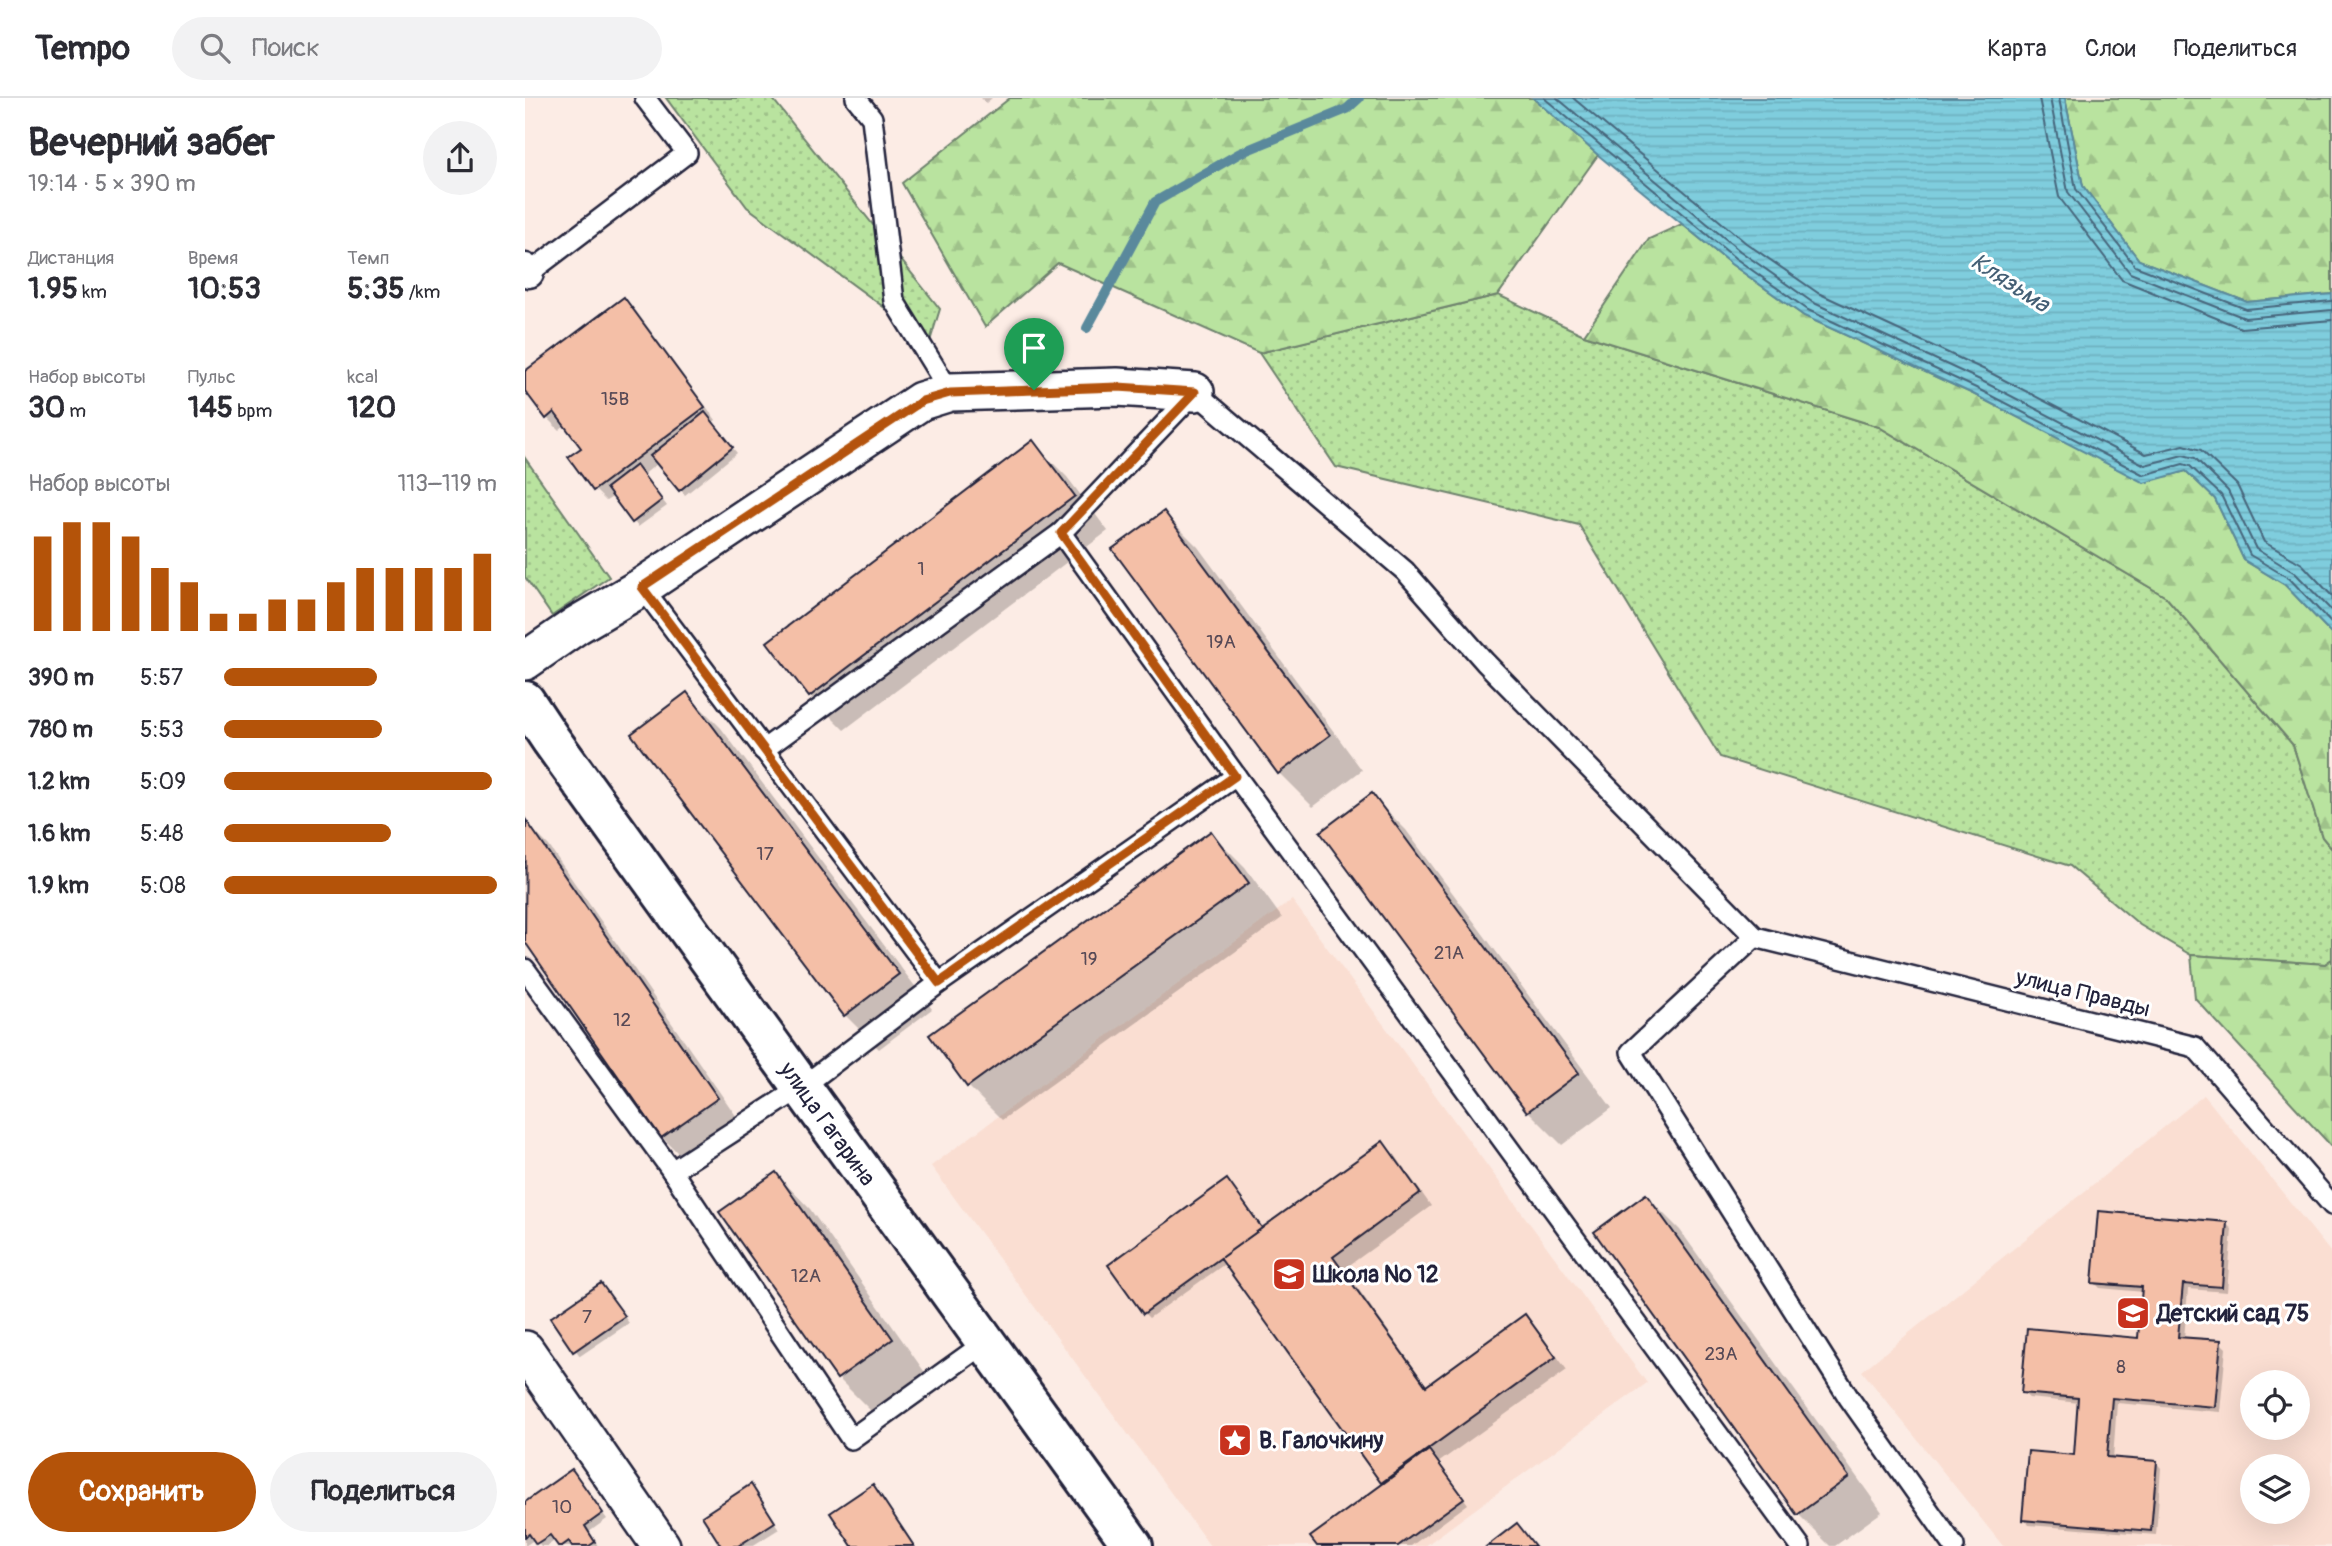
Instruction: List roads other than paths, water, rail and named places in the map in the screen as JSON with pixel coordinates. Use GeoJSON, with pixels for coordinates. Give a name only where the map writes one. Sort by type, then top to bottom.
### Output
{"type":"FeatureCollection","features":[{"type":"Feature","properties":{"kind":"main road","name":"улица Гагарина"},"geometry":{"type":"LineString","coordinates":[[525,701],[1133,1546]]}},
{"type":"Feature","properties":{"kind":"street"},"geometry":{"type":"LineString","coordinates":[[525,661],[577,625],[642,587],[922,401],[950,393],[1118,387],[1195,392]]}},
{"type":"Feature","properties":{"kind":"street"},"geometry":{"type":"LineString","coordinates":[[525,1350],[661,1546]]}},
{"type":"Feature","properties":{"kind":"lane"},"geometry":{"type":"LineString","coordinates":[[527,271],[687,153],[645,98]]}},
{"type":"Feature","properties":{"kind":"lane"},"geometry":{"type":"LineString","coordinates":[[856,98],[873,118],[894,301],[950,393]]}},
{"type":"Feature","properties":{"kind":"lane"},"geometry":{"type":"LineString","coordinates":[[763,750],[1061,533],[1195,392],[1405,571],[1485,662],[1755,937],[1631,1052],[1849,1398],[1954,1546]]}},
{"type":"Feature","properties":{"kind":"lane"},"geometry":{"type":"LineString","coordinates":[[1061,533],[1235,776],[1800,1546]]}},
{"type":"Feature","properties":{"kind":"lane"},"geometry":{"type":"LineString","coordinates":[[642,587],[939,983]]}},
{"type":"Feature","properties":{"kind":"lane"},"geometry":{"type":"LineString","coordinates":[[672,1171],[802,1087],[939,983],[1235,776]]}},
{"type":"Feature","properties":{"kind":"lane","name":"улица Правды"},"geometry":{"type":"LineString","coordinates":[[1755,937],[2195,1047],[2332,1205]]}},
{"type":"Feature","properties":{"kind":"lane"},"geometry":{"type":"LineString","coordinates":[[525,969],[672,1171],[851,1439],[986,1342]]}},
{"type":"Feature","properties":{"kind":"water","name":"Клязьма"},"geometry":{"type":"Polygon","coordinates":[[[1533,98],[2065,98],[2083,186],[2139,260],[2247,302],[2332,294],[2332,634],[2285,585],[2244,560],[2215,499],[2186,471],[2144,483],[1973,394],[1804,316],[1731,264],[1533,98]]]}},
{"type":"Feature","properties":{"kind":"waterway"},"geometry":{"type":"LineString","coordinates":[[1087,328],[1155,202],[1240,153],[1347,109],[1359,98]]}},
{"type":"Feature","properties":{"kind":"place","name":"Школа № 12"},"geometry":{"type":"Point","coordinates":[1289,1274]}},
{"type":"Feature","properties":{"kind":"place","name":"Детский сад 75"},"geometry":{"type":"Point","coordinates":[2133,1313]}},
{"type":"Feature","properties":{"kind":"place","name":"В. Галочкину"},"geometry":{"type":"Point","coordinates":[1235,1440]}}]}
